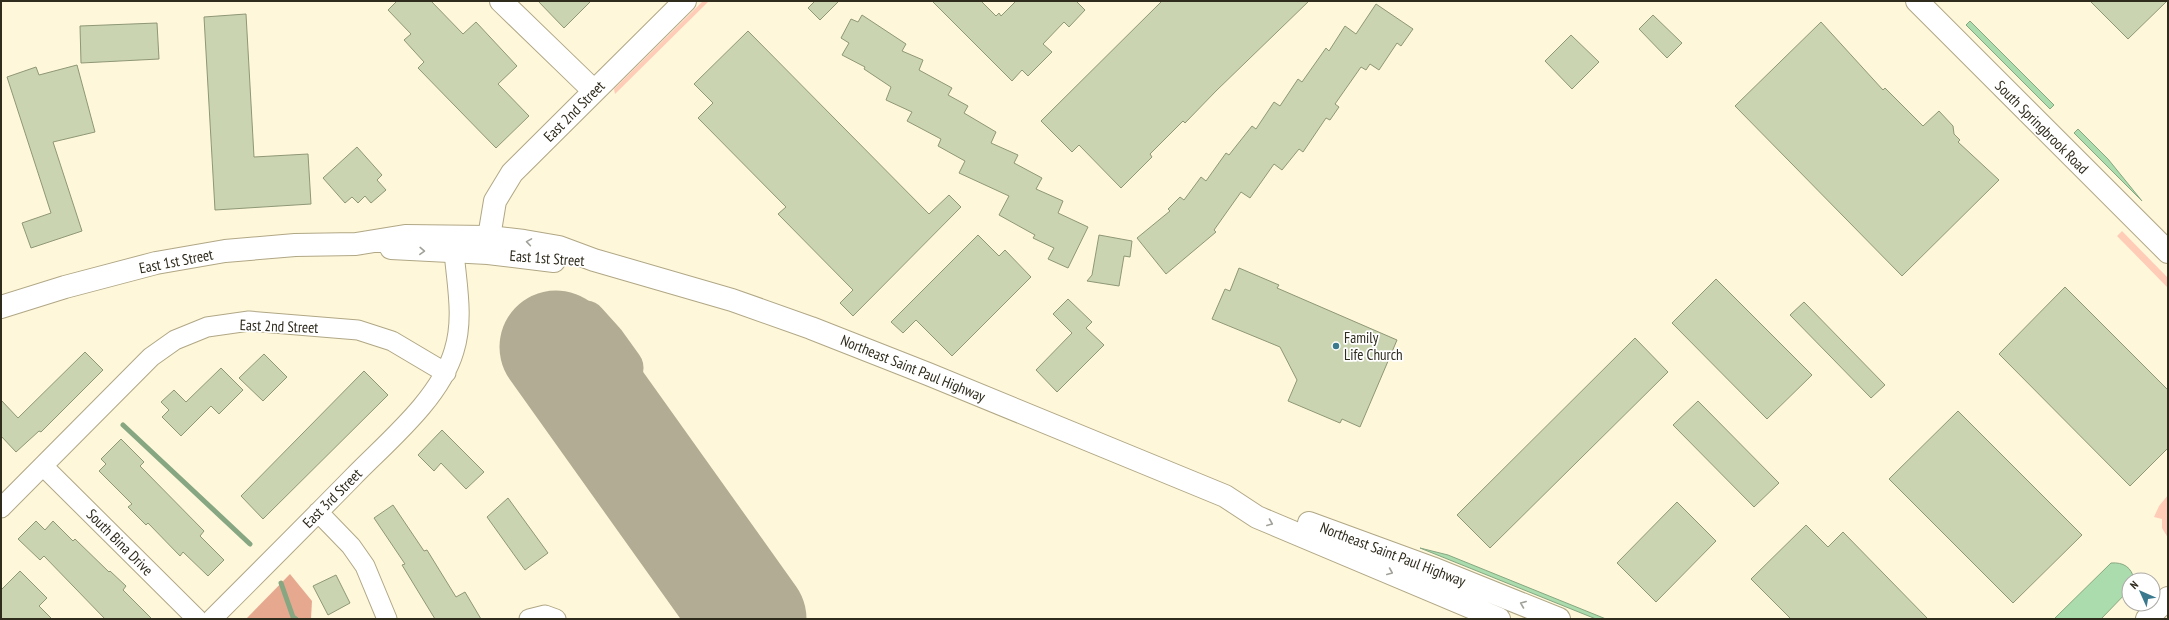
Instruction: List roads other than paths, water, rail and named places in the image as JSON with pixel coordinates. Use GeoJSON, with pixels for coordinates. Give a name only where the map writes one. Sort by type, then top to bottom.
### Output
{"type":"FeatureCollection","features":[{"type":"Feature","properties":{"kind":"main road"},"geometry":{"type":"LineString","coordinates":[[501,1],[594,91]]}},
{"type":"Feature","properties":{"kind":"main road","name":"East 2nd Street"},"geometry":{"type":"LineString","coordinates":[[489,237],[495,201],[512,173],[685,1]]}},
{"type":"Feature","properties":{"kind":"main road","name":"South Springbrook Road"},"geometry":{"type":"LineString","coordinates":[[1917,1],[2168,252]]}},
{"type":"Feature","properties":{"kind":"main road","name":"East 1st Street"},"geometry":{"type":"LineString","coordinates":[[356,244],[404,236],[489,237],[559,247],[594,260]]}},
{"type":"Feature","properties":{"kind":"main road","name":"East 1st Street"},"geometry":{"type":"LineString","coordinates":[[1,307],[65,286],[156,263],[225,251],[295,245],[356,244],[404,250],[488,253],[556,261],[594,260]]}},
{"type":"Feature","properties":{"kind":"main road","name":"Northeast Saint Paul Highway"},"geometry":{"type":"LineString","coordinates":[[594,260],[732,300],[811,328],[950,383],[1225,496],[1262,504],[1432,568],[1559,619]]}},
{"type":"Feature","properties":{"kind":"main road","name":"Northeast Saint Paul Highway"},"geometry":{"type":"LineString","coordinates":[[1225,496],[1257,517],[1499,619]]}},
{"type":"Feature","properties":{"kind":"main road"},"geometry":{"type":"LineString","coordinates":[[2147,619],[2168,598]]}},
{"type":"Feature","properties":{"kind":"street"},"geometry":{"type":"LineString","coordinates":[[446,373],[454,352],[461,326],[454,252]]}},
{"type":"Feature","properties":{"kind":"street","name":"East 2nd Street"},"geometry":{"type":"LineString","coordinates":[[1,508],[151,357],[175,340],[207,327],[249,321],[358,330],[392,341],[446,373]]}},
{"type":"Feature","properties":{"kind":"street","name":"East 3rd Street"},"geometry":{"type":"LineString","coordinates":[[212,619],[424,404],[446,373]]}},
{"type":"Feature","properties":{"kind":"street","name":"South Bina Drive"},"geometry":{"type":"LineString","coordinates":[[43,466],[197,619]]}},
{"type":"Feature","properties":{"kind":"street"},"geometry":{"type":"LineString","coordinates":[[318,512],[351,546],[365,566],[387,619]]}},
{"type":"Feature","properties":{"kind":"street"},"geometry":{"type":"LineString","coordinates":[[529,619],[545,615],[556,619]]}},
{"type":"Feature","properties":{"kind":"waterway"},"geometry":{"type":"LineString","coordinates":[[123,425],[250,544]]}},
{"type":"Feature","properties":{"kind":"waterway"},"geometry":{"type":"LineString","coordinates":[[281,583],[293,617],[296,619]]}},
{"type":"Feature","properties":{"kind":"place","name":"Family Life Church"},"geometry":{"type":"Point","coordinates":[1336,346]}}]}
